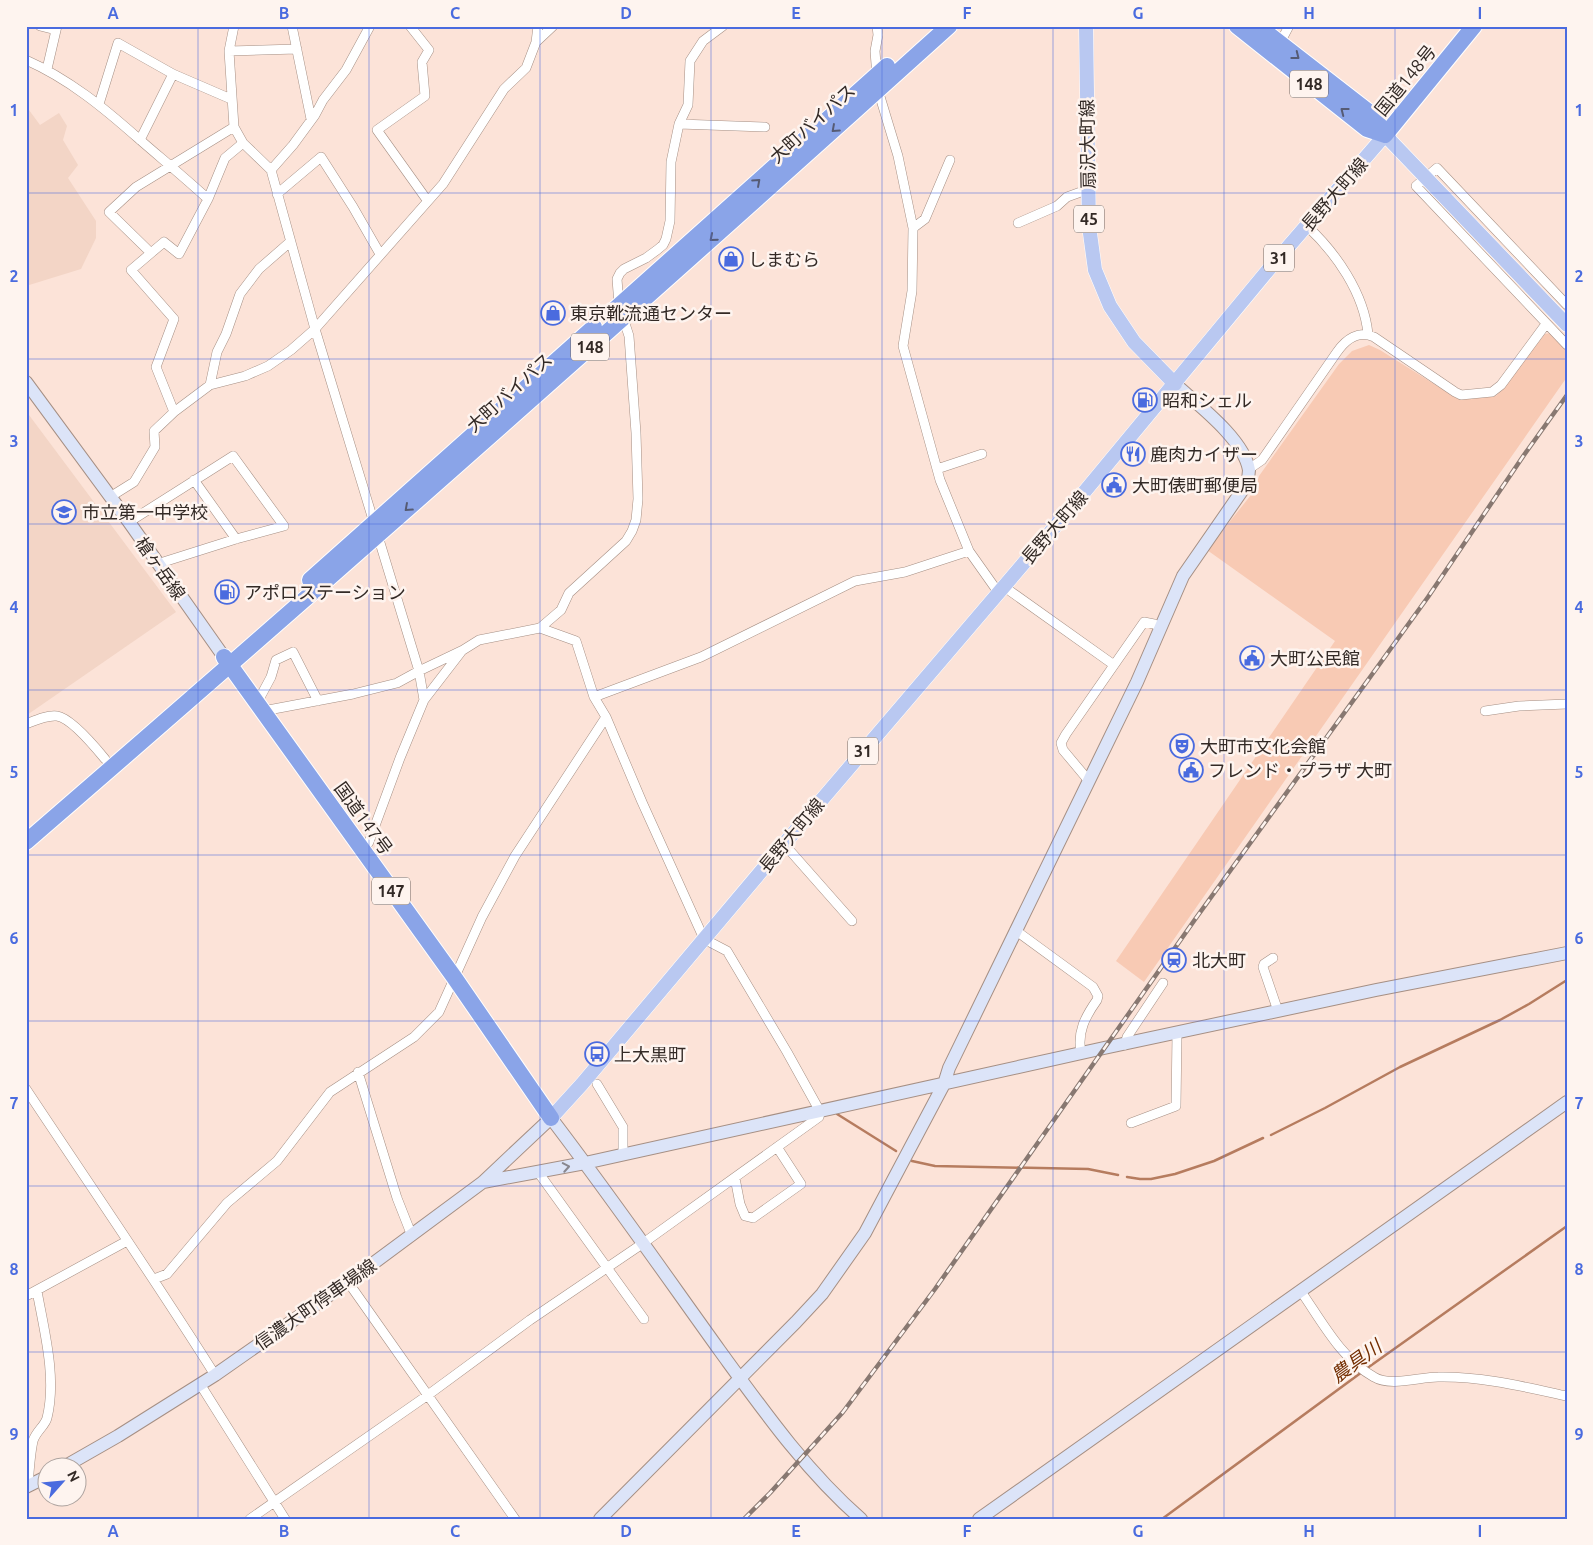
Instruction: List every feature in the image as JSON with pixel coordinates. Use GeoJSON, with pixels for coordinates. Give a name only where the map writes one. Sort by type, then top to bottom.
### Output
{"type":"FeatureCollection","features":[{"type":"Feature","properties":{"kind":"highway","name":"大町バイパス"},"geometry":{"type":"LineString","coordinates":[[878,83],[932,26]]}},
{"type":"Feature","properties":{"kind":"highway","name":"大町バイパス"},"geometry":{"type":"LineString","coordinates":[[227,661],[878,83],[949,26]]}},
{"type":"Feature","properties":{"kind":"highway","name":"148"},"geometry":{"type":"LineString","coordinates":[[1237,26],[1367,129],[1385,135]]}},
{"type":"Feature","properties":{"kind":"highway","name":"148"},"geometry":{"type":"LineString","coordinates":[[1258,26],[1374,116],[1385,135]]}},
{"type":"Feature","properties":{"kind":"highway","name":"国道148号"},"geometry":{"type":"LineString","coordinates":[[1385,135],[1474,26]]}},
{"type":"Feature","properties":{"kind":"highway","name":"国道147号"},"geometry":{"type":"LineString","coordinates":[[227,661],[362,852],[454,977],[551,1118]]}},
{"type":"Feature","properties":{"kind":"highway"},"geometry":{"type":"LineString","coordinates":[[26,827],[227,661]]}},
{"type":"Feature","properties":{"kind":"highway"},"geometry":{"type":"LineString","coordinates":[[26,842],[227,661]]}},
{"type":"Feature","properties":{"kind":"main road","name":"扇沢大町線"},"geometry":{"type":"LineString","coordinates":[[1086,26],[1089,226],[1095,270],[1110,306],[1134,342],[1175,384]]}},
{"type":"Feature","properties":{"kind":"main road"},"geometry":{"type":"LineString","coordinates":[[1385,135],[1567,325]]}},
{"type":"Feature","properties":{"kind":"main road","name":"長野大町線"},"geometry":{"type":"LineString","coordinates":[[551,1118],[582,1084],[1385,135]]}},
{"type":"Feature","properties":{"kind":"street"},"geometry":{"type":"LineString","coordinates":[[40,26],[57,28],[47,69]]}},
{"type":"Feature","properties":{"kind":"street"},"geometry":{"type":"LineString","coordinates":[[234,26],[229,51],[234,126],[242,143],[271,170],[315,328],[419,671],[424,700]]}},
{"type":"Feature","properties":{"kind":"street"},"geometry":{"type":"LineString","coordinates":[[292,26],[312,120]]}},
{"type":"Feature","properties":{"kind":"street"},"geometry":{"type":"LineString","coordinates":[[271,170],[312,120],[323,100],[346,70],[370,26]]}},
{"type":"Feature","properties":{"kind":"street"},"geometry":{"type":"LineString","coordinates":[[410,26],[429,50],[422,62],[425,96],[377,130],[427,200]]}},
{"type":"Feature","properties":{"kind":"street"},"geometry":{"type":"LineString","coordinates":[[110,497],[134,482],[155,446],[154,431],[174,412],[210,385],[245,376],[268,366],[315,328],[443,184],[504,89],[526,68],[536,42],[538,26]]}},
{"type":"Feature","properties":{"kind":"street"},"geometry":{"type":"LineString","coordinates":[[536,42],[553,26]]}},
{"type":"Feature","properties":{"kind":"street"},"geometry":{"type":"LineString","coordinates":[[318,701],[293,652],[276,660],[260,707],[318,701],[397,684],[479,640],[540,628],[561,610],[569,593],[626,540],[632,531],[636,520],[638,499],[636,433],[629,336],[621,311],[617,279],[620,273],[663,245],[666,238],[670,221],[671,162],[679,124],[688,105],[690,61],[703,41],[724,26]]}},
{"type":"Feature","properties":{"kind":"street"},"geometry":{"type":"LineString","coordinates":[[877,26],[878,36],[875,51],[878,83],[898,156],[914,228],[912,291],[903,346],[937,469],[969,551],[1000,589],[1114,665]]}},
{"type":"Feature","properties":{"kind":"street"},"geometry":{"type":"LineString","coordinates":[[1280,43],[1289,26]]}},
{"type":"Feature","properties":{"kind":"street"},"geometry":{"type":"LineString","coordinates":[[99,104],[118,43],[173,74],[231,99]]}},
{"type":"Feature","properties":{"kind":"street"},"geometry":{"type":"LineString","coordinates":[[229,51],[296,49]]}},
{"type":"Feature","properties":{"kind":"street"},"geometry":{"type":"LineString","coordinates":[[26,60],[47,69],[75,86],[99,104],[208,199]]}},
{"type":"Feature","properties":{"kind":"street"},"geometry":{"type":"LineString","coordinates":[[140,140],[173,74]]}},
{"type":"Feature","properties":{"kind":"street"},"geometry":{"type":"LineString","coordinates":[[679,124],[765,127]]}},
{"type":"Feature","properties":{"kind":"street"},"geometry":{"type":"LineString","coordinates":[[151,253],[109,212],[136,187],[234,126]]}},
{"type":"Feature","properties":{"kind":"street"},"geometry":{"type":"LineString","coordinates":[[174,412],[156,367],[174,319],[132,270],[164,242],[179,254],[208,199],[225,158],[242,143]]}},
{"type":"Feature","properties":{"kind":"street"},"geometry":{"type":"LineString","coordinates":[[277,194],[321,157],[353,206],[380,254]]}},
{"type":"Feature","properties":{"kind":"street"},"geometry":{"type":"LineString","coordinates":[[914,228],[925,219],[950,160]]}},
{"type":"Feature","properties":{"kind":"street"},"geometry":{"type":"LineString","coordinates":[[1567,305],[1437,168],[1416,186],[1567,345]]}},
{"type":"Feature","properties":{"kind":"street"},"geometry":{"type":"LineString","coordinates":[[1018,223],[1057,206],[1067,197],[1088,189]]}},
{"type":"Feature","properties":{"kind":"street"},"geometry":{"type":"LineString","coordinates":[[1307,226],[1331,251],[1351,283],[1365,317],[1368,334]]}},
{"type":"Feature","properties":{"kind":"street"},"geometry":{"type":"LineString","coordinates":[[210,385],[216,352],[226,334],[240,294],[259,269],[290,242]]}},
{"type":"Feature","properties":{"kind":"street"},"geometry":{"type":"LineString","coordinates":[[1249,469],[1262,460],[1343,343],[1350,338],[1368,334],[1455,392],[1461,394],[1492,392],[1501,385],[1546,324]]}},
{"type":"Feature","properties":{"kind":"street","name":"槍ヶ岳線"},"geometry":{"type":"LineString","coordinates":[[26,382],[129,522],[227,661]]}},
{"type":"Feature","properties":{"kind":"street"},"geometry":{"type":"LineString","coordinates":[[600,1519],[822,1294],[865,1233],[944,1084],[949,1068],[1015,930],[1089,781],[1161,627],[1174,593],[1183,576],[1246,485],[1249,469],[1240,450],[1223,427],[1175,384]]}},
{"type":"Feature","properties":{"kind":"street"},"geometry":{"type":"LineString","coordinates":[[937,469],[982,454]]}},
{"type":"Feature","properties":{"kind":"street"},"geometry":{"type":"LineString","coordinates":[[129,522],[233,456],[284,526],[236,538],[158,564]]}},
{"type":"Feature","properties":{"kind":"street"},"geometry":{"type":"LineString","coordinates":[[194,480],[236,538]]}},
{"type":"Feature","properties":{"kind":"street"},"geometry":{"type":"LineString","coordinates":[[594,697],[701,658],[855,581],[905,572],[969,551]]}},
{"type":"Feature","properties":{"kind":"street"},"geometry":{"type":"LineString","coordinates":[[1089,781],[1063,750],[1061,744],[1144,622],[1161,627]]}},
{"type":"Feature","properties":{"kind":"street"},"geometry":{"type":"LineString","coordinates":[[540,628],[576,641],[594,697],[606,717],[704,939],[727,951],[820,1112]]}},
{"type":"Feature","properties":{"kind":"street"},"geometry":{"type":"LineString","coordinates":[[362,852],[369,842],[424,700],[462,650]]}},
{"type":"Feature","properties":{"kind":"street"},"geometry":{"type":"LineString","coordinates":[[1485,711],[1519,706],[1567,704]]}},
{"type":"Feature","properties":{"kind":"street"},"geometry":{"type":"LineString","coordinates":[[26,724],[40,718],[59,716],[77,728],[106,759]]}},
{"type":"Feature","properties":{"kind":"street"},"geometry":{"type":"LineString","coordinates":[[154,1279],[167,1274],[227,1203],[277,1161],[330,1092],[414,1037],[429,1024],[438,1012],[482,917],[515,856],[606,717]]}},
{"type":"Feature","properties":{"kind":"street"},"geometry":{"type":"LineString","coordinates":[[784,844],[852,921]]}},
{"type":"Feature","properties":{"kind":"street"},"geometry":{"type":"LineString","coordinates":[[1015,930],[1093,987],[1096,992],[1097,1000],[1082,1026],[1081,1054]]}},
{"type":"Feature","properties":{"kind":"street"},"geometry":{"type":"LineString","coordinates":[[483,1182],[586,1163],[1278,1011],[1567,953]]}},
{"type":"Feature","properties":{"kind":"street"},"geometry":{"type":"LineString","coordinates":[[1273,958],[1264,964],[1263,968],[1278,1011]]}},
{"type":"Feature","properties":{"kind":"street"},"geometry":{"type":"LineString","coordinates":[[1125,1044],[1127,1037],[1163,983]]}},
{"type":"Feature","properties":{"kind":"street"},"geometry":{"type":"LineString","coordinates":[[1131,1123],[1176,1106],[1177,1034]]}},
{"type":"Feature","properties":{"kind":"street"},"geometry":{"type":"LineString","coordinates":[[358,1072],[397,1198],[412,1236]]}},
{"type":"Feature","properties":{"kind":"street"},"geometry":{"type":"LineString","coordinates":[[597,1084],[623,1127],[623,1155]]}},
{"type":"Feature","properties":{"kind":"street"},"geometry":{"type":"LineString","coordinates":[[26,1089],[154,1279],[215,1375]]}},
{"type":"Feature","properties":{"kind":"street"},"geometry":{"type":"LineString","coordinates":[[979,1519],[1567,1102]]}},
{"type":"Feature","properties":{"kind":"street"},"geometry":{"type":"LineString","coordinates":[[250,1519],[735,1178],[816,1120],[820,1112]]}},
{"type":"Feature","properties":{"kind":"street"},"geometry":{"type":"LineString","coordinates":[[551,1118],[586,1163],[642,1244],[740,1378],[819,1479],[861,1519]]}},
{"type":"Feature","properties":{"kind":"street","name":"信濃大町停車場線"},"geometry":{"type":"LineString","coordinates":[[80,1458],[215,1375],[412,1236],[483,1182],[551,1118]]}},
{"type":"Feature","properties":{"kind":"street"},"geometry":{"type":"LineString","coordinates":[[735,1178],[740,1204],[745,1216],[753,1218],[801,1184],[778,1147]]}},
{"type":"Feature","properties":{"kind":"street"},"geometry":{"type":"LineString","coordinates":[[538,1172],[644,1320]]}},
{"type":"Feature","properties":{"kind":"street"},"geometry":{"type":"LineString","coordinates":[[26,1296],[127,1241]]}},
{"type":"Feature","properties":{"kind":"street"},"geometry":{"type":"LineString","coordinates":[[348,1282],[515,1519]]}},
{"type":"Feature","properties":{"kind":"street"},"geometry":{"type":"LineString","coordinates":[[1300,1290],[1346,1355],[1374,1378],[1392,1381],[1438,1376],[1491,1380],[1567,1396]]}},
{"type":"Feature","properties":{"kind":"street"},"geometry":{"type":"LineString","coordinates":[[27,1487],[30,1437],[37,1432],[46,1420],[51,1386],[46,1341],[37,1291]]}},
{"type":"Feature","properties":{"kind":"street"},"geometry":{"type":"LineString","coordinates":[[200,1384],[285,1519]]}},
{"type":"Feature","properties":{"kind":"shaded area"},"geometry":{"type":"Polygon","coordinates":[[[26,106],[40,125],[59,113],[67,126],[63,140],[78,165],[68,178],[96,221],[96,238],[81,269],[26,286],[26,106]]]}},
{"type":"Feature","properties":{"kind":"shaded area"},"geometry":{"type":"Polygon","coordinates":[[[1550,333],[1567,352],[1567,377],[1144,982],[1116,961],[1335,641],[1207,550],[1255,490],[1259,476],[1339,364],[1352,351],[1369,345],[1458,399],[1496,396],[1545,334],[1550,333]]]}},
{"type":"Feature","properties":{"kind":"shaded area","name":"市立第一中学校"},"geometry":{"type":"Polygon","coordinates":[[[26,411],[176,612],[27,715],[26,714],[26,411]]]}},
{"type":"Feature","properties":{"kind":"waterway"},"geometry":{"type":"LineString","coordinates":[[1271,1135],[1400,1067],[1500,1020],[1567,980]]}},
{"type":"Feature","properties":{"kind":"waterway"},"geometry":{"type":"LineString","coordinates":[[837,1114],[896,1151]]}},
{"type":"Feature","properties":{"kind":"waterway"},"geometry":{"type":"LineString","coordinates":[[1127,1177],[1151,1179],[1175,1174],[1214,1161],[1263,1138]]}},
{"type":"Feature","properties":{"kind":"waterway"},"geometry":{"type":"LineString","coordinates":[[912,1161],[935,1166],[1088,1169],[1118,1175]]}},
{"type":"Feature","properties":{"kind":"waterway","name":"農具川"},"geometry":{"type":"LineString","coordinates":[[1366,1369],[1567,1226]]}},
{"type":"Feature","properties":{"kind":"waterway","name":"農具川"},"geometry":{"type":"LineString","coordinates":[[1162,1519],[1362,1372]]}},
{"type":"Feature","properties":{"kind":"railway"},"geometry":{"type":"LineString","coordinates":[[744,1519],[843,1412],[935,1289],[1196,918],[1428,597],[1567,395]]}},
{"type":"Feature","properties":{"kind":"place","name":"しまむら"},"geometry":{"type":"Point","coordinates":[731,259]}},
{"type":"Feature","properties":{"kind":"place","name":"東京靴流通センター"},"geometry":{"type":"Point","coordinates":[553,313]}},
{"type":"Feature","properties":{"kind":"place","name":"昭和シェル"},"geometry":{"type":"Point","coordinates":[1145,400]}},
{"type":"Feature","properties":{"kind":"place","name":"鹿肉カイザー"},"geometry":{"type":"Point","coordinates":[1133,454]}},
{"type":"Feature","properties":{"kind":"place","name":"大町俵町郵便局"},"geometry":{"type":"Point","coordinates":[1114,485]}},
{"type":"Feature","properties":{"kind":"place","name":"市立第一中学校"},"geometry":{"type":"Point","coordinates":[64,512]}},
{"type":"Feature","properties":{"kind":"place","name":"アポロステーション"},"geometry":{"type":"Point","coordinates":[227,592]}},
{"type":"Feature","properties":{"kind":"place","name":"大町公民館"},"geometry":{"type":"Point","coordinates":[1252,658]}},
{"type":"Feature","properties":{"kind":"place","name":"大町市文化会館"},"geometry":{"type":"Point","coordinates":[1182,746]}},
{"type":"Feature","properties":{"kind":"place","name":"フレンド・プラザ 大町"},"geometry":{"type":"Point","coordinates":[1191,770]}},
{"type":"Feature","properties":{"kind":"place","name":"北大町"},"geometry":{"type":"Point","coordinates":[1174,960]}},
{"type":"Feature","properties":{"kind":"place","name":"上大黒町"},"geometry":{"type":"Point","coordinates":[597,1054]}}]}
